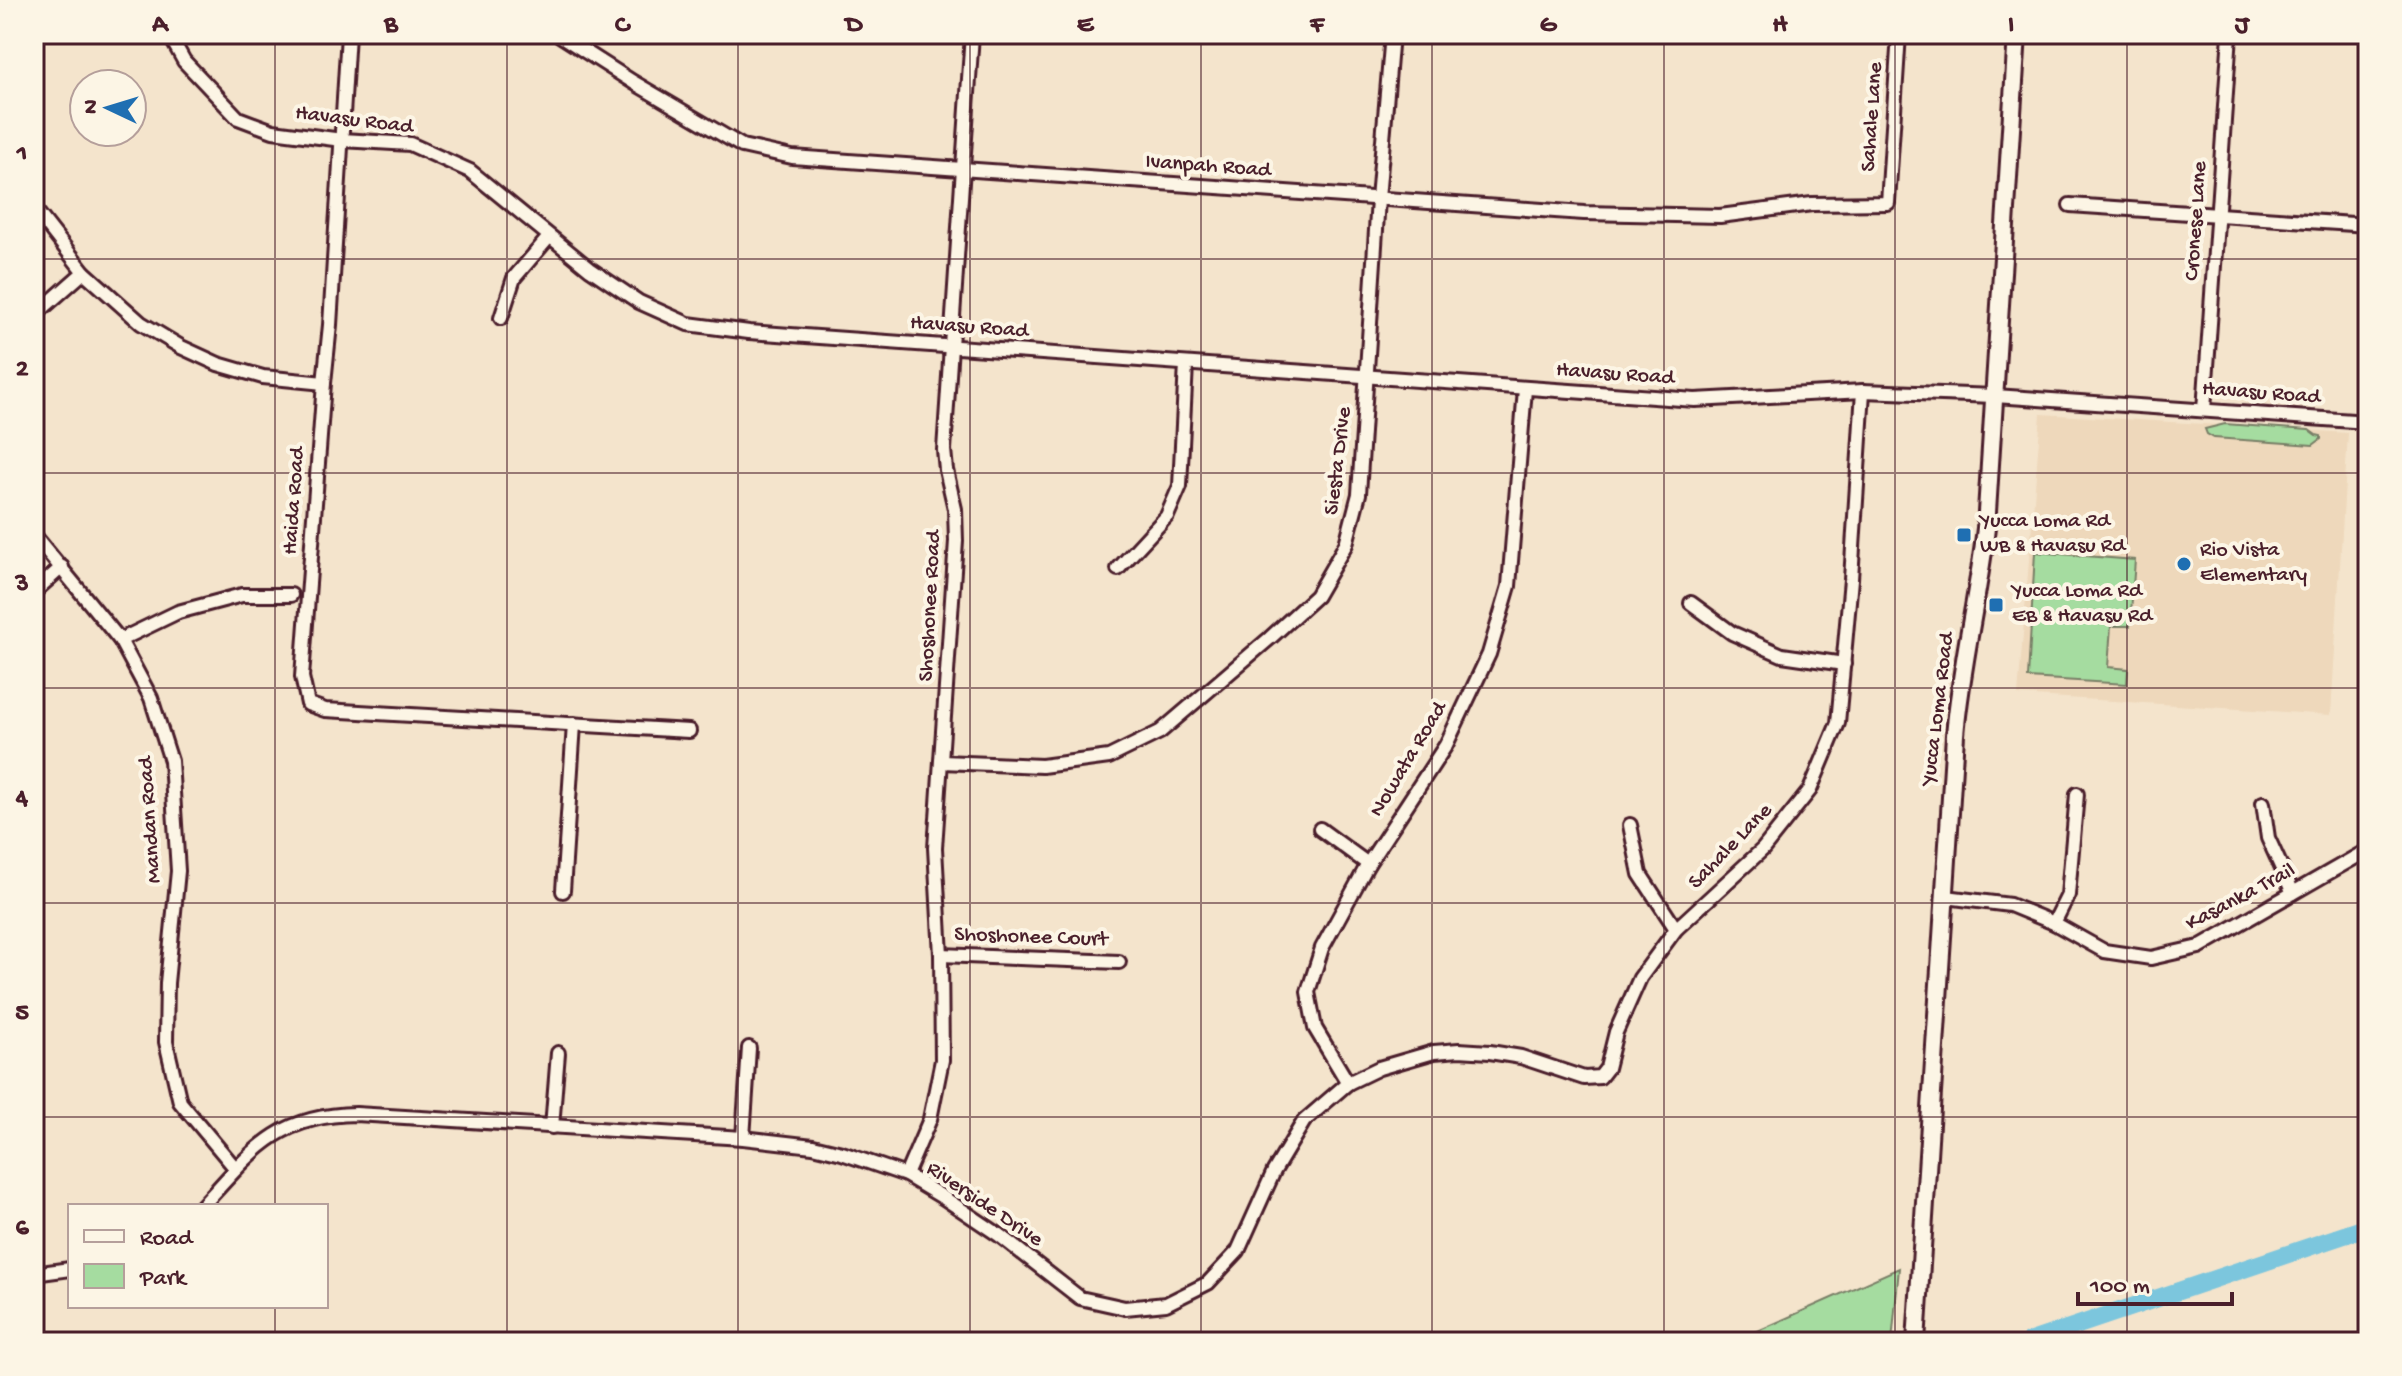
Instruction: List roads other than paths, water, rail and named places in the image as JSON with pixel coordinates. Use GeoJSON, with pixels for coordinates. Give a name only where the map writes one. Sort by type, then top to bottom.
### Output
{"type":"FeatureCollection","features":[{"type":"Feature","properties":{"kind":"main road","name":"Yucca Loma Road"},"geometry":{"type":"LineString","coordinates":[[1916,1342],[1959,687],[1982,567],[1989,499],[2017,34]]}},
{"type":"Feature","properties":{"kind":"street","name":"Havasu Road"},"geometry":{"type":"LineString","coordinates":[[169,34],[184,61],[238,118],[273,131],[342,140],[410,144],[470,171],[590,269],[639,302],[688,324],[749,332],[1695,400],[1863,391],[1995,396],[2368,422]]}},
{"type":"Feature","properties":{"kind":"street","name":"Haida Road"},"geometry":{"type":"LineString","coordinates":[[348,34],[330,325],[302,677],[308,704],[325,710],[689,731]]}},
{"type":"Feature","properties":{"kind":"street","name":"Ivanpah Road"},"geometry":{"type":"LineString","coordinates":[[558,34],[742,146],[792,157],[1584,213],[1720,216],[1812,204],[1888,203]]}},
{"type":"Feature","properties":{"kind":"street","name":"Shoshonee Road"},"geometry":{"type":"LineString","coordinates":[[906,1175],[930,1119],[942,1060],[941,955],[935,848],[956,541],[955,509],[944,450],[972,34]]}},
{"type":"Feature","properties":{"kind":"street","name":"Siesta Drive"},"geometry":{"type":"LineString","coordinates":[[942,762],[1042,766],[1109,757],[1160,732],[1316,596],[1346,544],[1359,494],[1392,34]]}},
{"type":"Feature","properties":{"kind":"street","name":"Sahale Lane"},"geometry":{"type":"LineString","coordinates":[[1888,203],[1899,34]]}},
{"type":"Feature","properties":{"kind":"street","name":"Cronese Lane"},"geometry":{"type":"LineString","coordinates":[[2204,410],[2230,34]]}},
{"type":"Feature","properties":{"kind":"street"},"geometry":{"type":"LineString","coordinates":[[2070,205],[2368,225]]}},
{"type":"Feature","properties":{"kind":"street"},"geometry":{"type":"LineString","coordinates":[[34,208],[84,272],[141,323],[181,347],[263,377],[324,383]]}},
{"type":"Feature","properties":{"kind":"street"},"geometry":{"type":"LineString","coordinates":[[501,318],[514,278],[549,237]]}},
{"type":"Feature","properties":{"kind":"street"},"geometry":{"type":"LineString","coordinates":[[34,316],[84,272]]}},
{"type":"Feature","properties":{"kind":"street"},"geometry":{"type":"LineString","coordinates":[[1118,569],[1167,516],[1180,486],[1186,364]]}},
{"type":"Feature","properties":{"kind":"street","name":"Nowata Road"},"geometry":{"type":"LineString","coordinates":[[1348,1083],[1315,1028],[1308,992],[1322,948],[1368,864],[1446,745],[1489,654],[1509,586],[1525,389]]}},
{"type":"Feature","properties":{"kind":"street","name":"Sahale Lane"},"geometry":{"type":"LineString","coordinates":[[1600,1077],[1607,1068],[1616,1032],[1640,978],[1676,929],[1763,849],[1810,790],[1838,723],[1863,391]]}},
{"type":"Feature","properties":{"kind":"street","name":"Mandan Road"},"geometry":{"type":"LineString","coordinates":[[34,535],[120,640],[151,698],[171,761],[178,871],[167,983],[166,1042],[180,1102],[236,1169]]}},
{"type":"Feature","properties":{"kind":"street"},"geometry":{"type":"LineString","coordinates":[[34,592],[62,567]]}},
{"type":"Feature","properties":{"kind":"street"},"geometry":{"type":"LineString","coordinates":[[120,640],[178,612],[229,598],[291,595]]}},
{"type":"Feature","properties":{"kind":"street"},"geometry":{"type":"LineString","coordinates":[[1691,603],[1732,633],[1782,655],[1844,664]]}},
{"type":"Feature","properties":{"kind":"street"},"geometry":{"type":"LineString","coordinates":[[563,891],[574,724]]}},
{"type":"Feature","properties":{"kind":"street"},"geometry":{"type":"LineString","coordinates":[[2054,923],[2068,895],[2077,794]]}},
{"type":"Feature","properties":{"kind":"street"},"geometry":{"type":"LineString","coordinates":[[2263,803],[2268,838],[2293,893]]}},
{"type":"Feature","properties":{"kind":"street"},"geometry":{"type":"LineString","coordinates":[[1630,825],[1640,874],[1676,929]]}},
{"type":"Feature","properties":{"kind":"street"},"geometry":{"type":"LineString","coordinates":[[1320,829],[1368,864]]}},
{"type":"Feature","properties":{"kind":"street","name":"Kasanka Trail"},"geometry":{"type":"LineString","coordinates":[[1946,897],[2010,905],[2054,923],[2104,951],[2151,958],[2199,947],[2368,850]]}},
{"type":"Feature","properties":{"kind":"street","name":"Shoshonee Court"},"geometry":{"type":"LineString","coordinates":[[941,955],[1119,962]]}},
{"type":"Feature","properties":{"kind":"street"},"geometry":{"type":"LineString","coordinates":[[743,1138],[749,1048]]}},
{"type":"Feature","properties":{"kind":"street","name":"Riverside Drive"},"geometry":{"type":"LineString","coordinates":[[204,1204],[259,1146],[285,1129],[308,1119],[332,1114],[743,1138],[813,1146],[906,1175],[999,1235],[1080,1298],[1125,1308],[1166,1304],[1208,1283],[1238,1251],[1274,1171],[1304,1121],[1348,1083],[1411,1057],[1459,1050],[1521,1057],[1584,1078],[1600,1077]]}},
{"type":"Feature","properties":{"kind":"street"},"geometry":{"type":"LineString","coordinates":[[552,1127],[558,1053]]}},
{"type":"Feature","properties":{"kind":"street"},"geometry":{"type":"LineString","coordinates":[[34,1274],[68,1269]]}},
{"type":"Feature","properties":{"kind":"waterway"},"geometry":{"type":"LineString","coordinates":[[2028,1342],[2368,1227]]}},
{"type":"Feature","properties":{"kind":"place","name":"Yucca Loma Rd WB & Havasu Rd"},"geometry":{"type":"Point","coordinates":[1964,535]}},
{"type":"Feature","properties":{"kind":"place","name":"Rio Vista Elementary"},"geometry":{"type":"Point","coordinates":[2184,564]}},
{"type":"Feature","properties":{"kind":"place","name":"Yucca Loma Rd EB & Havasu Rd"},"geometry":{"type":"Point","coordinates":[1996,605]}}]}
